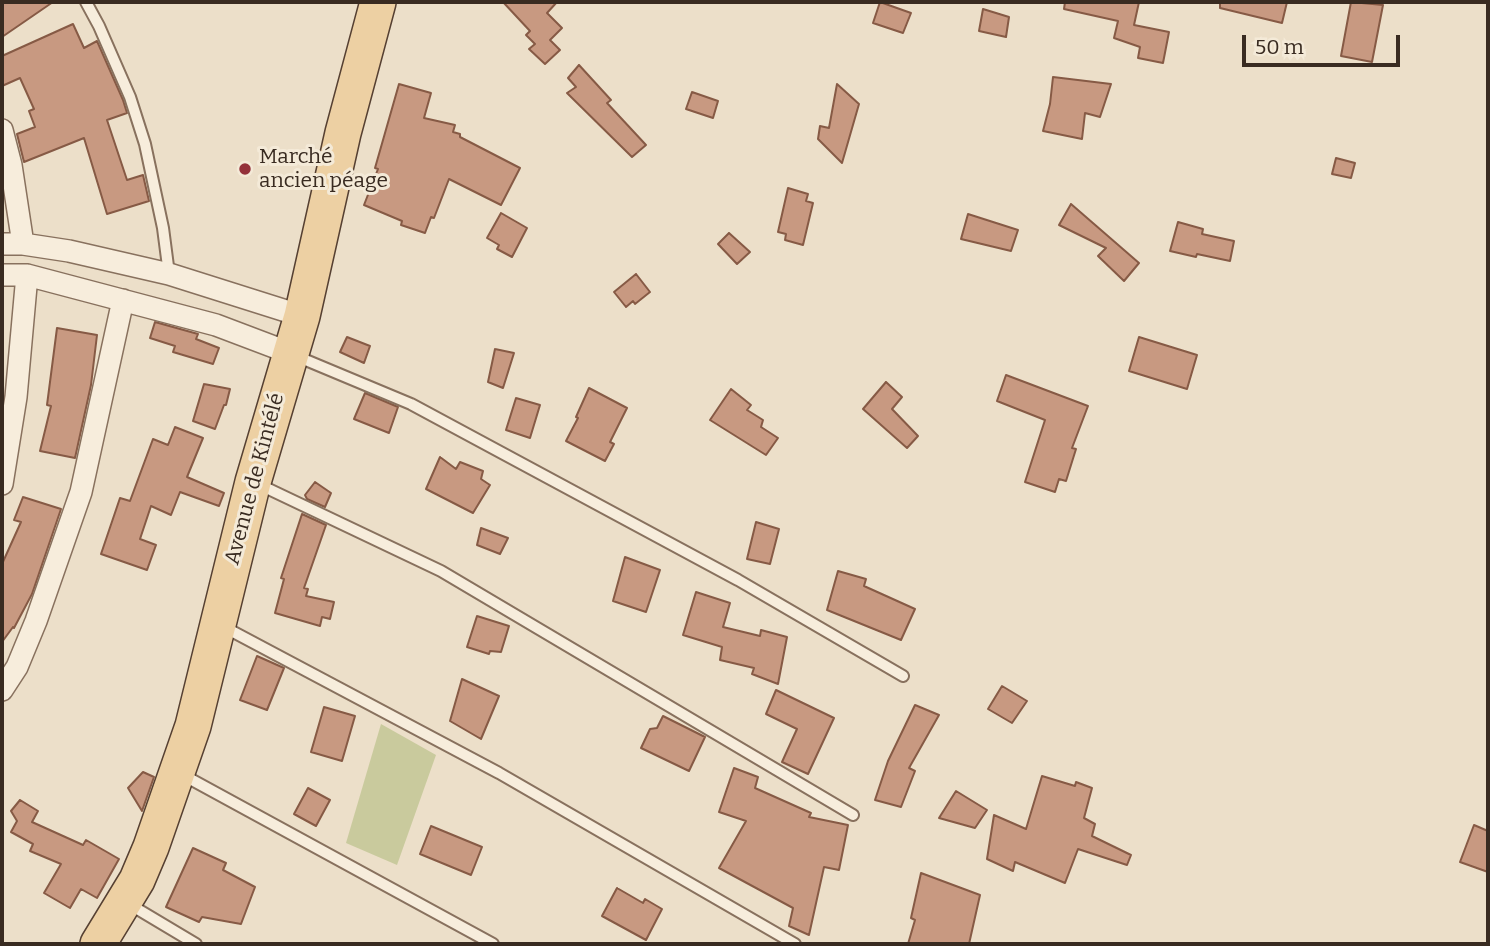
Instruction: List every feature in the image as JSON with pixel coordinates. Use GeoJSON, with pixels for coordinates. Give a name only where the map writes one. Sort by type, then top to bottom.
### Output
{"type":"FeatureCollection","features":[{"type":"Feature","properties":{"kind":"main road","name":"Avenue de Kintélé"},"geometry":{"type":"LineString","coordinates":[[98,944],[137,880],[193,726],[253,482],[302,316],[343,132],[378,2]]}},
{"type":"Feature","properties":{"kind":"street"},"geometry":{"type":"LineString","coordinates":[[2,130],[11,165],[23,244]]}},
{"type":"Feature","properties":{"kind":"street"},"geometry":{"type":"LineString","coordinates":[[2,244],[23,244],[69,251],[169,274],[302,316]]}},
{"type":"Feature","properties":{"kind":"street"},"geometry":{"type":"LineString","coordinates":[[2,275],[27,275],[216,325],[290,354]]}},
{"type":"Feature","properties":{"kind":"street"},"geometry":{"type":"LineString","coordinates":[[2,484],[16,397],[27,275]]}},
{"type":"Feature","properties":{"kind":"street"},"geometry":{"type":"LineString","coordinates":[[2,690],[17,667],[36,621],[81,492],[123,300]]}},
{"type":"Feature","properties":{"kind":"lane"},"geometry":{"type":"LineString","coordinates":[[86,2],[130,97],[145,144],[163,228],[169,274]]}},
{"type":"Feature","properties":{"kind":"lane"},"geometry":{"type":"LineString","coordinates":[[290,354],[411,404],[738,580],[903,676]]}},
{"type":"Feature","properties":{"kind":"lane"},"geometry":{"type":"LineString","coordinates":[[253,482],[441,572],[853,815]]}},
{"type":"Feature","properties":{"kind":"lane"},"geometry":{"type":"LineString","coordinates":[[218,624],[499,773],[795,944]]}},
{"type":"Feature","properties":{"kind":"lane"},"geometry":{"type":"LineString","coordinates":[[177,772],[494,944]]}},
{"type":"Feature","properties":{"kind":"lane"},"geometry":{"type":"LineString","coordinates":[[124,901],[196,944]]}},
{"type":"Feature","properties":{"kind":"green space"},"geometry":{"type":"Polygon","coordinates":[[[381,724],[436,755],[397,865],[346,843],[381,724]]]}},
{"type":"Feature","properties":{"kind":"building"},"geometry":{"type":"Polygon","coordinates":[[[2,2],[53,2],[2,37],[2,2]]]}},
{"type":"Feature","properties":{"kind":"building"},"geometry":{"type":"Polygon","coordinates":[[[503,2],[557,2],[547,13],[562,28],[550,40],[560,50],[545,64],[529,49],[535,44],[526,35],[530,31],[503,2]]]}},
{"type":"Feature","properties":{"kind":"building"},"geometry":{"type":"Polygon","coordinates":[[[880,2],[911,13],[903,33],[873,23],[880,2]]]}},
{"type":"Feature","properties":{"kind":"building"},"geometry":{"type":"Polygon","coordinates":[[[1065,2],[1139,2],[1134,25],[1169,32],[1163,63],[1138,58],[1140,47],[1114,38],[1118,21],[1064,9],[1065,2]]]}},
{"type":"Feature","properties":{"kind":"building"},"geometry":{"type":"Polygon","coordinates":[[[1220,2],[1287,2],[1282,23],[1220,8],[1220,2]]]}},
{"type":"Feature","properties":{"kind":"building"},"geometry":{"type":"Polygon","coordinates":[[[1351,2],[1383,5],[1372,62],[1341,56],[1351,2]]]}},
{"type":"Feature","properties":{"kind":"building"},"geometry":{"type":"Polygon","coordinates":[[[983,9],[1009,17],[1006,37],[979,31],[983,9]]]}},
{"type":"Feature","properties":{"kind":"building"},"geometry":{"type":"Polygon","coordinates":[[[73,24],[84,48],[97,41],[123,100],[127,113],[107,120],[127,180],[143,175],[149,201],[107,214],[84,138],[24,162],[17,134],[35,127],[29,111],[34,109],[20,78],[2,86],[2,56],[73,24]]]}},
{"type":"Feature","properties":{"kind":"building"},"geometry":{"type":"Polygon","coordinates":[[[579,65],[611,100],[607,103],[646,145],[632,157],[567,93],[576,87],[568,78],[579,65]]]}},
{"type":"Feature","properties":{"kind":"building"},"geometry":{"type":"Polygon","coordinates":[[[1053,77],[1111,84],[1100,117],[1085,113],[1082,139],[1043,131],[1053,77]]]}},
{"type":"Feature","properties":{"kind":"building"},"geometry":{"type":"Polygon","coordinates":[[[399,84],[431,93],[424,118],[455,125],[453,132],[460,134],[460,137],[520,168],[501,205],[449,179],[434,218],[431,217],[425,233],[401,225],[402,221],[364,205],[378,169],[375,168],[399,84]]]}},
{"type":"Feature","properties":{"kind":"building"},"geometry":{"type":"Polygon","coordinates":[[[837,84],[859,104],[842,163],[818,139],[820,126],[829,128],[837,84]]]}},
{"type":"Feature","properties":{"kind":"building"},"geometry":{"type":"Polygon","coordinates":[[[692,92],[718,101],[713,118],[686,109],[692,92]]]}},
{"type":"Feature","properties":{"kind":"building"},"geometry":{"type":"Polygon","coordinates":[[[1336,158],[1355,163],[1351,178],[1332,174],[1336,158]]]}},
{"type":"Feature","properties":{"kind":"building"},"geometry":{"type":"Polygon","coordinates":[[[788,188],[808,194],[806,201],[813,203],[803,245],[785,240],[786,234],[778,232],[788,188]]]}},
{"type":"Feature","properties":{"kind":"building"},"geometry":{"type":"Polygon","coordinates":[[[1071,204],[1139,263],[1124,281],[1098,256],[1106,248],[1059,225],[1071,204]]]}},
{"type":"Feature","properties":{"kind":"building"},"geometry":{"type":"Polygon","coordinates":[[[501,213],[527,228],[512,257],[497,249],[499,245],[487,238],[501,213]]]}},
{"type":"Feature","properties":{"kind":"building"},"geometry":{"type":"Polygon","coordinates":[[[968,214],[1018,230],[1011,251],[961,239],[968,214]]]}},
{"type":"Feature","properties":{"kind":"building"},"geometry":{"type":"Polygon","coordinates":[[[1178,222],[1203,229],[1202,234],[1234,241],[1230,261],[1170,251],[1178,222]]]}},
{"type":"Feature","properties":{"kind":"building"},"geometry":{"type":"Polygon","coordinates":[[[729,233],[750,252],[737,264],[718,244],[729,233]]]}},
{"type":"Feature","properties":{"kind":"building"},"geometry":{"type":"Polygon","coordinates":[[[636,274],[650,292],[635,304],[633,301],[626,307],[614,292],[636,274]]]}},
{"type":"Feature","properties":{"kind":"building"},"geometry":{"type":"Polygon","coordinates":[[[155,322],[198,334],[196,339],[219,348],[213,364],[173,352],[175,346],[150,338],[155,322]]]}},
{"type":"Feature","properties":{"kind":"building"},"geometry":{"type":"Polygon","coordinates":[[[57,328],[97,335],[91,385],[75,458],[40,451],[51,406],[47,405],[57,328]]]}},
{"type":"Feature","properties":{"kind":"building"},"geometry":{"type":"Polygon","coordinates":[[[347,337],[370,346],[364,363],[340,352],[347,337]]]}},
{"type":"Feature","properties":{"kind":"building"},"geometry":{"type":"Polygon","coordinates":[[[1139,337],[1197,355],[1187,389],[1129,371],[1139,337]]]}},
{"type":"Feature","properties":{"kind":"building"},"geometry":{"type":"Polygon","coordinates":[[[495,349],[514,353],[503,388],[488,382],[495,349]]]}},
{"type":"Feature","properties":{"kind":"building"},"geometry":{"type":"Polygon","coordinates":[[[1006,375],[1088,406],[1072,448],[1076,449],[1066,481],[1059,479],[1055,492],[1025,482],[1045,420],[997,401],[1006,375]]]}},
{"type":"Feature","properties":{"kind":"building"},"geometry":{"type":"Polygon","coordinates":[[[886,382],[902,397],[892,409],[918,436],[907,448],[863,409],[886,382]]]}},
{"type":"Feature","properties":{"kind":"building"},"geometry":{"type":"Polygon","coordinates":[[[204,384],[230,389],[215,429],[193,421],[204,384]]]}},
{"type":"Feature","properties":{"kind":"building"},"geometry":{"type":"Polygon","coordinates":[[[589,388],[627,408],[610,442],[614,444],[605,461],[566,441],[589,388]]]}},
{"type":"Feature","properties":{"kind":"building"},"geometry":{"type":"Polygon","coordinates":[[[731,389],[751,405],[747,410],[763,420],[761,427],[778,438],[766,455],[710,420],[731,389]]]}},
{"type":"Feature","properties":{"kind":"building"},"geometry":{"type":"Polygon","coordinates":[[[365,393],[398,407],[389,433],[354,419],[365,393]]]}},
{"type":"Feature","properties":{"kind":"building"},"geometry":{"type":"Polygon","coordinates":[[[516,398],[540,405],[530,438],[506,430],[516,398]]]}},
{"type":"Feature","properties":{"kind":"building"},"geometry":{"type":"Polygon","coordinates":[[[175,427],[203,438],[187,477],[224,493],[219,506],[180,492],[171,515],[151,506],[140,539],[156,545],[147,570],[101,554],[120,498],[130,501],[153,439],[168,445],[175,427]]]}},
{"type":"Feature","properties":{"kind":"building"},"geometry":{"type":"Polygon","coordinates":[[[440,457],[456,469],[460,462],[483,471],[481,479],[490,485],[473,513],[426,489],[440,457]]]}},
{"type":"Feature","properties":{"kind":"building"},"geometry":{"type":"Polygon","coordinates":[[[315,482],[331,493],[325,507],[307,499],[305,495],[315,482]]]}},
{"type":"Feature","properties":{"kind":"building"},"geometry":{"type":"Polygon","coordinates":[[[23,497],[61,509],[32,594],[14,628],[2,642],[2,564],[21,522],[14,520],[23,497]]]}},
{"type":"Feature","properties":{"kind":"building"},"geometry":{"type":"Polygon","coordinates":[[[302,514],[326,525],[304,588],[308,589],[306,596],[334,602],[330,619],[322,617],[320,626],[275,613],[284,579],[281,578],[302,514]]]}},
{"type":"Feature","properties":{"kind":"building"},"geometry":{"type":"Polygon","coordinates":[[[756,522],[779,529],[770,564],[747,559],[756,522]]]}},
{"type":"Feature","properties":{"kind":"building"},"geometry":{"type":"Polygon","coordinates":[[[481,528],[508,538],[500,554],[477,545],[481,528]]]}},
{"type":"Feature","properties":{"kind":"building"},"geometry":{"type":"Polygon","coordinates":[[[625,557],[660,570],[646,612],[613,601],[625,557]]]}},
{"type":"Feature","properties":{"kind":"building"},"geometry":{"type":"Polygon","coordinates":[[[838,571],[866,579],[864,586],[915,609],[901,640],[827,610],[838,571]]]}},
{"type":"Feature","properties":{"kind":"building"},"geometry":{"type":"Polygon","coordinates":[[[696,592],[730,603],[723,627],[760,636],[761,630],[787,637],[778,684],[752,674],[754,668],[720,660],[722,647],[683,635],[696,592]]]}},
{"type":"Feature","properties":{"kind":"building"},"geometry":{"type":"Polygon","coordinates":[[[477,616],[509,626],[501,652],[490,651],[489,654],[467,647],[477,616]]]}},
{"type":"Feature","properties":{"kind":"building"},"geometry":{"type":"Polygon","coordinates":[[[257,656],[284,668],[267,710],[240,700],[257,656]]]}},
{"type":"Feature","properties":{"kind":"building"},"geometry":{"type":"Polygon","coordinates":[[[462,679],[499,696],[481,739],[450,721],[462,679]]]}},
{"type":"Feature","properties":{"kind":"building"},"geometry":{"type":"Polygon","coordinates":[[[1002,686],[1027,701],[1012,723],[988,709],[1002,686]]]}},
{"type":"Feature","properties":{"kind":"building"},"geometry":{"type":"Polygon","coordinates":[[[776,690],[834,718],[808,774],[782,762],[797,729],[766,714],[776,690]]]}},
{"type":"Feature","properties":{"kind":"building"},"geometry":{"type":"Polygon","coordinates":[[[915,705],[939,715],[909,768],[915,771],[901,807],[875,800],[888,761],[915,705]]]}},
{"type":"Feature","properties":{"kind":"building"},"geometry":{"type":"Polygon","coordinates":[[[324,707],[355,716],[342,761],[311,752],[324,707]]]}},
{"type":"Feature","properties":{"kind":"building"},"geometry":{"type":"Polygon","coordinates":[[[663,716],[705,737],[689,771],[641,748],[650,729],[657,728],[663,716]]]}},
{"type":"Feature","properties":{"kind":"building"},"geometry":{"type":"Polygon","coordinates":[[[734,768],[758,777],[755,788],[811,813],[809,817],[848,825],[839,870],[824,867],[809,935],[789,926],[793,908],[719,868],[746,821],[719,812],[734,768]]]}},
{"type":"Feature","properties":{"kind":"building"},"geometry":{"type":"Polygon","coordinates":[[[143,772],[154,777],[142,811],[128,788],[143,772]]]}},
{"type":"Feature","properties":{"kind":"building"},"geometry":{"type":"Polygon","coordinates":[[[1042,776],[1075,786],[1076,782],[1092,788],[1084,818],[1095,824],[1092,836],[1131,855],[1127,865],[1078,849],[1065,883],[1015,862],[1013,871],[987,859],[994,815],[1026,829],[1042,776]]]}},
{"type":"Feature","properties":{"kind":"building"},"geometry":{"type":"Polygon","coordinates":[[[308,788],[330,800],[316,826],[294,814],[308,788]]]}},
{"type":"Feature","properties":{"kind":"building"},"geometry":{"type":"Polygon","coordinates":[[[956,791],[987,810],[975,828],[939,818],[956,791]]]}},
{"type":"Feature","properties":{"kind":"building"},"geometry":{"type":"Polygon","coordinates":[[[20,800],[38,811],[32,822],[83,845],[86,840],[119,859],[97,898],[81,889],[70,908],[44,893],[61,864],[30,851],[33,844],[11,832],[17,821],[11,811],[20,800]]]}},
{"type":"Feature","properties":{"kind":"building"},"geometry":{"type":"Polygon","coordinates":[[[1474,825],[1488,831],[1488,872],[1460,862],[1474,825]]]}},
{"type":"Feature","properties":{"kind":"building"},"geometry":{"type":"Polygon","coordinates":[[[431,826],[482,847],[471,875],[420,854],[431,826]]]}},
{"type":"Feature","properties":{"kind":"building"},"geometry":{"type":"Polygon","coordinates":[[[193,848],[226,863],[223,870],[255,887],[241,924],[202,917],[199,922],[166,907],[193,848]]]}},
{"type":"Feature","properties":{"kind":"building"},"geometry":{"type":"Polygon","coordinates":[[[921,873],[980,895],[969,944],[908,944],[915,920],[911,918],[921,873]]]}},
{"type":"Feature","properties":{"kind":"building"},"geometry":{"type":"Polygon","coordinates":[[[617,888],[643,903],[645,899],[662,909],[646,940],[602,916],[617,888]]]}},
{"type":"Feature","properties":{"kind":"place","name":"Marché ancien péage"},"geometry":{"type":"Point","coordinates":[245,169]}}]}
